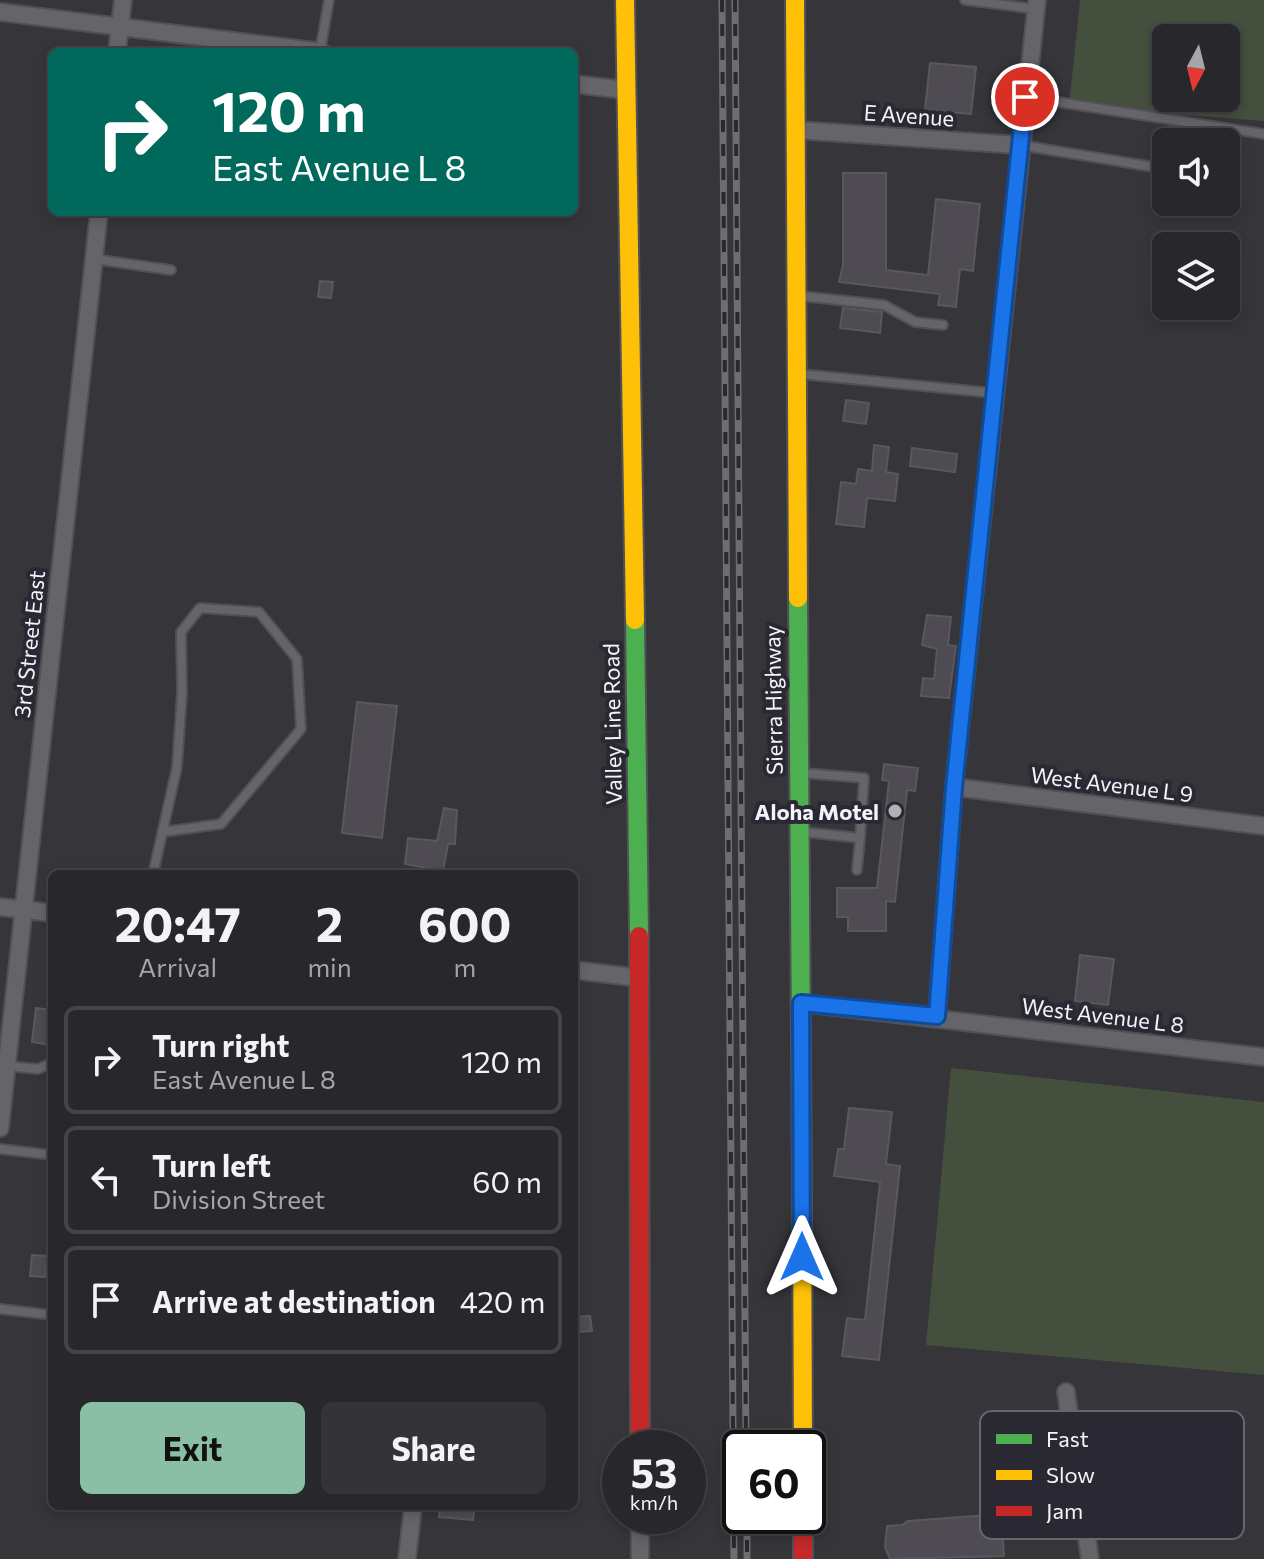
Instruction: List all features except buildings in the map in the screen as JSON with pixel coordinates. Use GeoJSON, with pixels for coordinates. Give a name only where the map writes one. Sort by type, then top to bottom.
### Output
{"type":"FeatureCollection","features":[{"type":"Feature","properties":{"kind":"main road","name":"Valley Line Road"},"geometry":{"type":"LineString","coordinates":[[625,0],[640,978],[640,1430]]}},
{"type":"Feature","properties":{"kind":"main road","name":"Sierra Highway"},"geometry":{"type":"LineString","coordinates":[[795,0],[803,1430]]}},
{"type":"Feature","properties":{"kind":"main road"},"geometry":{"type":"LineString","coordinates":[[803,1534],[803,1559]]}},
{"type":"Feature","properties":{"kind":"street"},"geometry":{"type":"LineString","coordinates":[[117,48],[123,0]]}},
{"type":"Feature","properties":{"kind":"street"},"geometry":{"type":"LineString","coordinates":[[937,1016],[954,787],[1036,4]]}},
{"type":"Feature","properties":{"kind":"street"},"geometry":{"type":"LineString","coordinates":[[0,12],[290,48]]}},
{"type":"Feature","properties":{"kind":"street"},"geometry":{"type":"LineString","coordinates":[[578,84],[625,90]]}},
{"type":"Feature","properties":{"kind":"street","name":"E Avenue"},"geometry":{"type":"LineString","coordinates":[[796,130],[1019,145]]}},
{"type":"Feature","properties":{"kind":"street","name":"3rd Street East"},"geometry":{"type":"LineString","coordinates":[[0,1128],[99,216]]}},
{"type":"Feature","properties":{"kind":"street","name":"West Avenue L 9"},"geometry":{"type":"LineString","coordinates":[[954,787],[1264,826]]}},
{"type":"Feature","properties":{"kind":"street"},"geometry":{"type":"LineString","coordinates":[[0,907],[48,912]]}},
{"type":"Feature","properties":{"kind":"street"},"geometry":{"type":"LineString","coordinates":[[578,970],[640,978]]}},
{"type":"Feature","properties":{"kind":"street","name":"West Avenue L 8"},"geometry":{"type":"LineString","coordinates":[[801,1003],[937,1016],[1264,1057]]}},
{"type":"Feature","properties":{"kind":"street"},"geometry":{"type":"LineString","coordinates":[[1066,1392],[1069,1411]]}},
{"type":"Feature","properties":{"kind":"street"},"geometry":{"type":"LineString","coordinates":[[407,1559],[413,1510]]}},
{"type":"Feature","properties":{"kind":"street"},"geometry":{"type":"LineString","coordinates":[[640,1534],[640,1559]]}},
{"type":"Feature","properties":{"kind":"street"},"geometry":{"type":"LineString","coordinates":[[1087,1539],[1090,1559]]}},
{"type":"Feature","properties":{"kind":"lane"},"geometry":{"type":"LineString","coordinates":[[322,48],[329,0]]}},
{"type":"Feature","properties":{"kind":"lane"},"geometry":{"type":"LineString","coordinates":[[965,0],[1036,4]]}},
{"type":"Feature","properties":{"kind":"lane"},"geometry":{"type":"LineString","coordinates":[[1025,97],[1264,134]]}},
{"type":"Feature","properties":{"kind":"lane"},"geometry":{"type":"LineString","coordinates":[[1019,145],[1152,167]]}},
{"type":"Feature","properties":{"kind":"lane"},"geometry":{"type":"LineString","coordinates":[[94,259],[171,270]]}},
{"type":"Feature","properties":{"kind":"lane"},"geometry":{"type":"LineString","coordinates":[[796,296],[884,305],[915,322],[943,325]]}},
{"type":"Feature","properties":{"kind":"lane"},"geometry":{"type":"LineString","coordinates":[[796,373],[994,393]]}},
{"type":"Feature","properties":{"kind":"lane"},"geometry":{"type":"LineString","coordinates":[[154,870],[162,832],[177,767],[182,693],[181,632],[200,608],[259,612],[297,659],[301,729],[221,824],[162,832]]}},
{"type":"Feature","properties":{"kind":"lane"},"geometry":{"type":"LineString","coordinates":[[798,772],[864,778],[857,870]]}},
{"type":"Feature","properties":{"kind":"lane"},"geometry":{"type":"LineString","coordinates":[[799,832],[860,838]]}},
{"type":"Feature","properties":{"kind":"lane"},"geometry":{"type":"LineString","coordinates":[[6,1066],[38,1069],[48,1065]]}},
{"type":"Feature","properties":{"kind":"lane"},"geometry":{"type":"LineString","coordinates":[[0,1149],[48,1155]]}},
{"type":"Feature","properties":{"kind":"lane"},"geometry":{"type":"LineString","coordinates":[[0,1309],[48,1315]]}},
{"type":"Feature","properties":{"kind":"green space"},"geometry":{"type":"Polygon","coordinates":[[[1080,0],[1264,0],[1264,121],[1069,106],[1080,0]]]}},
{"type":"Feature","properties":{"kind":"green space"},"geometry":{"type":"Polygon","coordinates":[[[951,1068],[1264,1102],[1264,1375],[926,1345],[951,1068]]]}},
{"type":"Feature","properties":{"kind":"railway"},"geometry":{"type":"LineString","coordinates":[[722,0],[734,1559]]}},
{"type":"Feature","properties":{"kind":"railway"},"geometry":{"type":"LineString","coordinates":[[735,0],[746,1430]]}},
{"type":"Feature","properties":{"kind":"railway"},"geometry":{"type":"LineString","coordinates":[[747,1534],[747,1559]]}},
{"type":"Feature","properties":{"kind":"traffic: fast"},"geometry":{"type":"LineString","coordinates":[[798,598],[802,1194]]}},
{"type":"Feature","properties":{"kind":"traffic: fast"},"geometry":{"type":"LineString","coordinates":[[635,620],[639,936]]}},
{"type":"Feature","properties":{"kind":"traffic: slow"},"geometry":{"type":"LineString","coordinates":[[625,0],[635,620]]}},
{"type":"Feature","properties":{"kind":"traffic: slow"},"geometry":{"type":"LineString","coordinates":[[795,0],[798,598]]}},
{"type":"Feature","properties":{"kind":"traffic: slow"},"geometry":{"type":"LineString","coordinates":[[802,1194],[803,1430]]}},
{"type":"Feature","properties":{"kind":"traffic: jam"},"geometry":{"type":"LineString","coordinates":[[639,936],[640,1430]]}},
{"type":"Feature","properties":{"kind":"traffic: jam"},"geometry":{"type":"LineString","coordinates":[[803,1534],[803,1559]]}},
{"type":"Feature","properties":{"kind":"place","name":"Aloha Motel"},"geometry":{"type":"Point","coordinates":[895,811]}},
{"type":"Feature","properties":{"kind":"route"},"geometry":{"type":"LineString","coordinates":[[802,1257],[801,1003],[937,1016],[954,787],[1025,97]]}}]}
